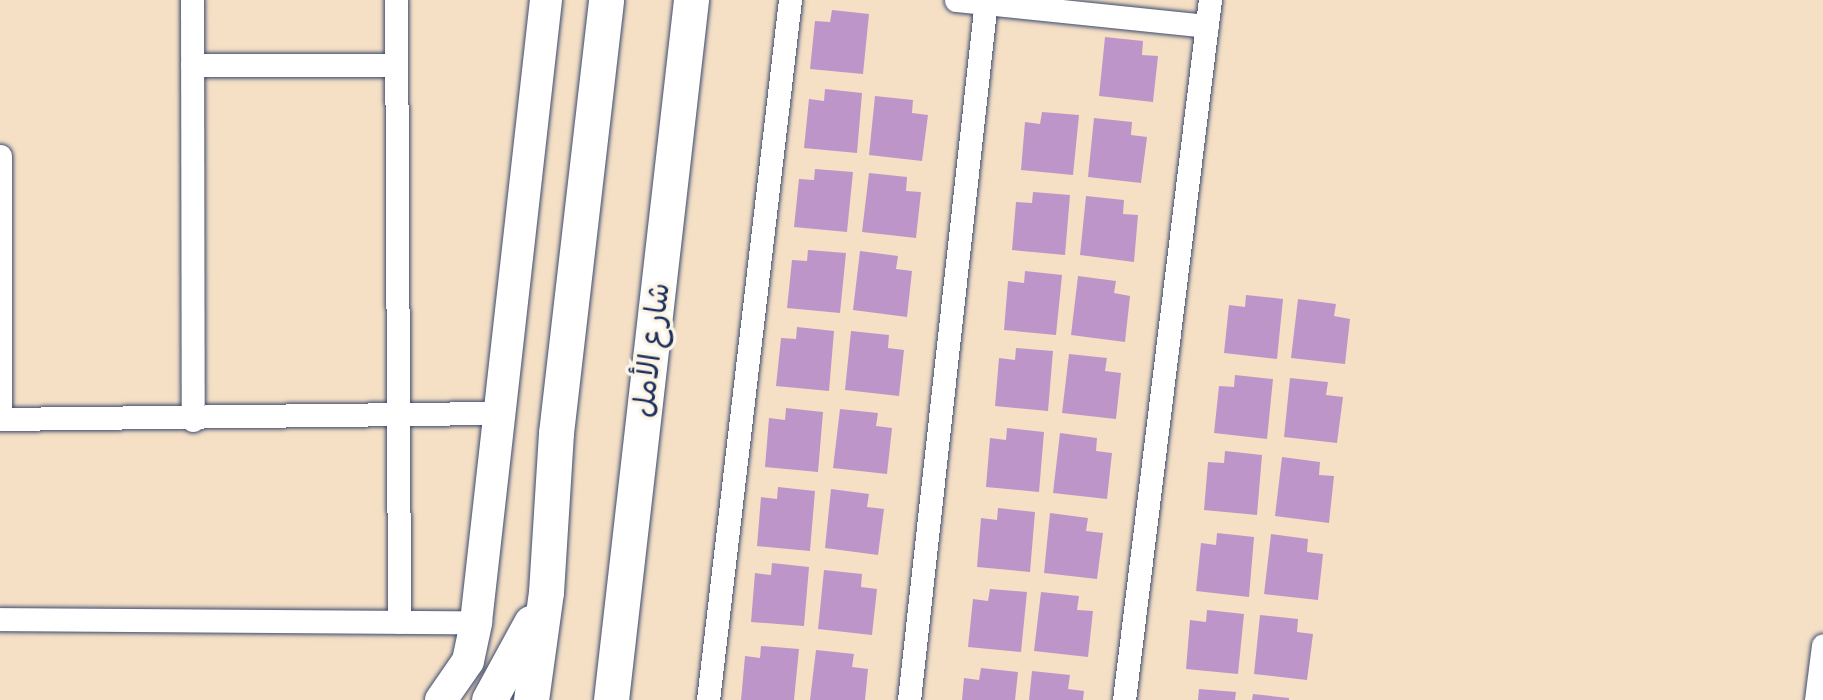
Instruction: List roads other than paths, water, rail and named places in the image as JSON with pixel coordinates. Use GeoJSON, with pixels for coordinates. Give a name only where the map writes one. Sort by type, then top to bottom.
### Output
{"type":"FeatureCollection","features":[{"type":"Feature","properties":{"kind":"main road"},"geometry":{"type":"LineString","coordinates":[[531,700],[546,592],[556,433],[606,0]]}},
{"type":"Feature","properties":{"kind":"main road","name":"شارع الأمل"},"geometry":{"type":"LineString","coordinates":[[611,700],[691,0]]}},
{"type":"Feature","properties":{"kind":"main road"},"geometry":{"type":"LineString","coordinates":[[489,700],[506,675],[546,592]]}},
{"type":"Feature","properties":{"kind":"street"},"geometry":{"type":"LineString","coordinates":[[192,0],[193,420]]}},
{"type":"Feature","properties":{"kind":"street"},"geometry":{"type":"LineString","coordinates":[[396,0],[399,621]]}},
{"type":"Feature","properties":{"kind":"street"},"geometry":{"type":"LineString","coordinates":[[441,700],[468,661],[476,622],[546,0]]}},
{"type":"Feature","properties":{"kind":"street"},"geometry":{"type":"LineString","coordinates":[[708,700],[790,0]]}},
{"type":"Feature","properties":{"kind":"street"},"geometry":{"type":"LineString","coordinates":[[956,0],[1207,26]]}},
{"type":"Feature","properties":{"kind":"street"},"geometry":{"type":"LineString","coordinates":[[1124,700],[1210,0]]}},
{"type":"Feature","properties":{"kind":"street"},"geometry":{"type":"LineString","coordinates":[[909,700],[986,1]]}},
{"type":"Feature","properties":{"kind":"street"},"geometry":{"type":"LineString","coordinates":[[192,65],[396,65]]}},
{"type":"Feature","properties":{"kind":"street"},"geometry":{"type":"LineString","coordinates":[[0,156],[0,419],[193,420],[499,413]]}},
{"type":"Feature","properties":{"kind":"street"},"geometry":{"type":"LineString","coordinates":[[0,619],[476,622]]}},
{"type":"Feature","properties":{"kind":"street"},"geometry":{"type":"LineString","coordinates":[[1816,700],[1823,651]]}}]}
